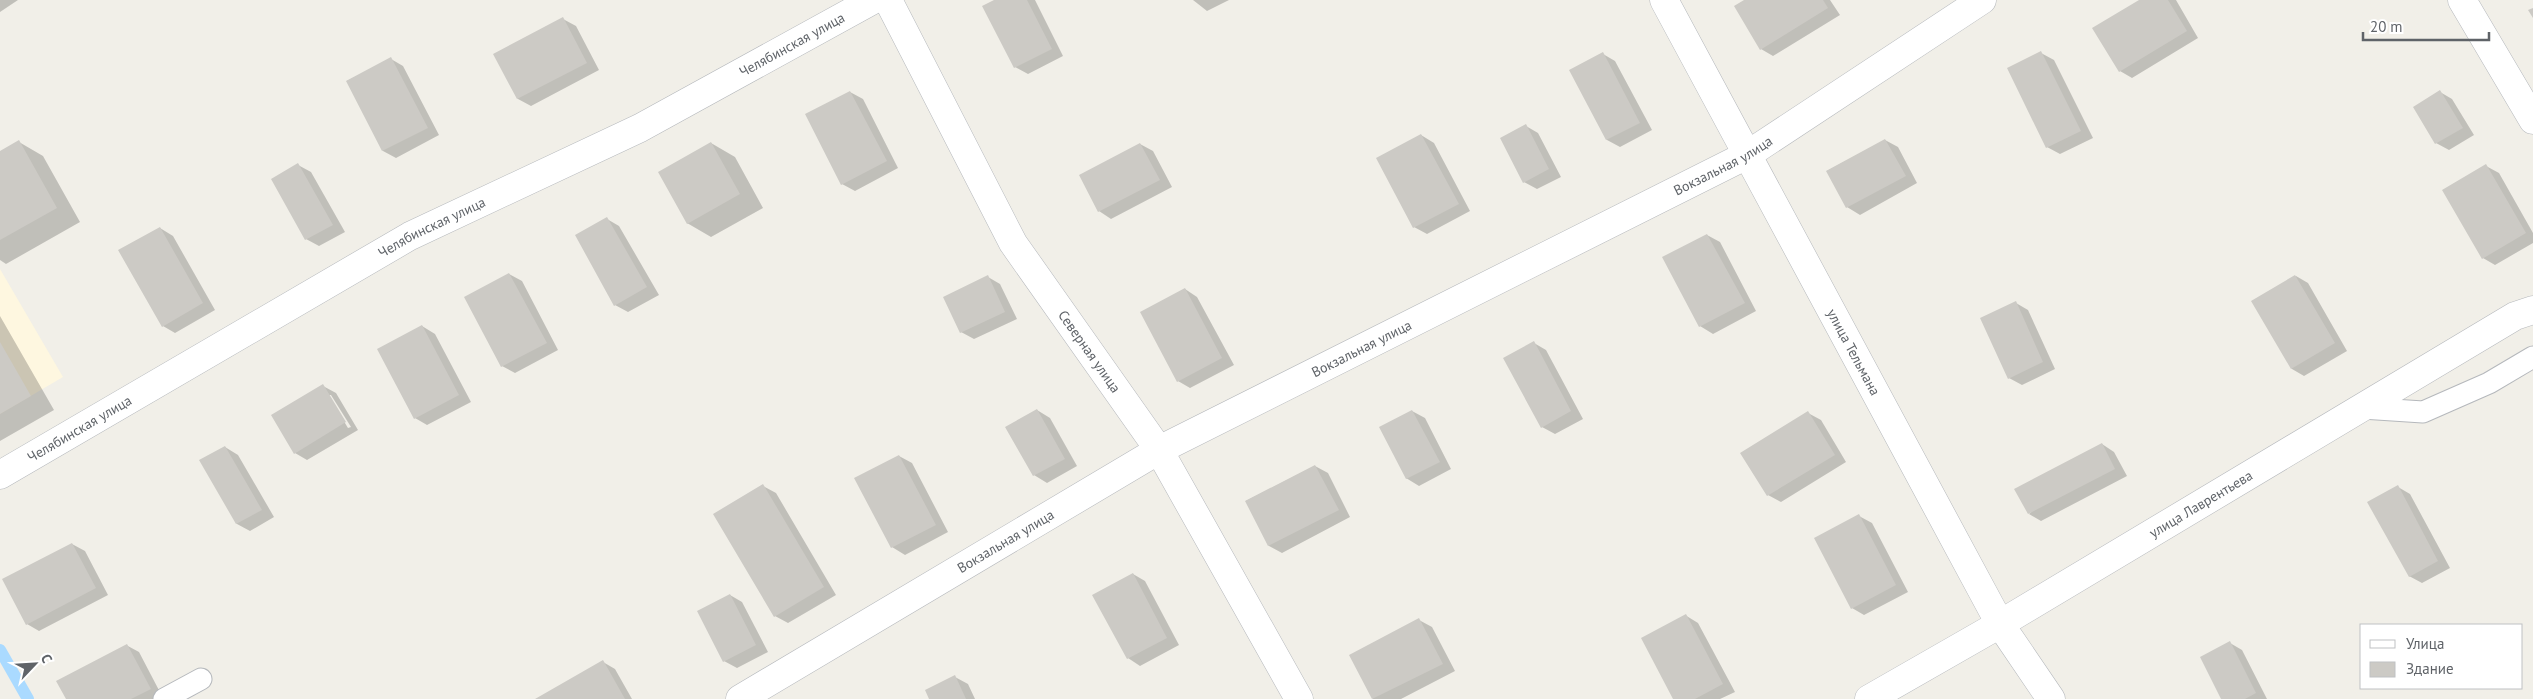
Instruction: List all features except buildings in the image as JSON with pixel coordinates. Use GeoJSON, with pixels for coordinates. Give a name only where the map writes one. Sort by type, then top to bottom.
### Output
{"type":"FeatureCollection","features":[{"type":"Feature","properties":{"kind":"street","name":"Челябинская улица"},"geometry":{"type":"LineString","coordinates":[[0,475],[410,236],[640,128],[873,0]]}},
{"type":"Feature","properties":{"kind":"street","name":"Северная улица"},"geometry":{"type":"LineString","coordinates":[[888,0],[1013,243],[1159,450],[1298,699]]}},
{"type":"Feature","properties":{"kind":"street","name":"улица Тельмана"},"geometry":{"type":"LineString","coordinates":[[1664,0],[2000,624],[2051,699]]}},
{"type":"Feature","properties":{"kind":"street","name":"Вокзальная улица"},"geometry":{"type":"LineString","coordinates":[[740,699],[1159,450],[1746,155],[1982,0]]}},
{"type":"Feature","properties":{"kind":"street"},"geometry":{"type":"LineString","coordinates":[[2462,0],[2533,120]]}},
{"type":"Feature","properties":{"kind":"street","name":"улица Лаврентьева"},"geometry":{"type":"LineString","coordinates":[[1869,699],[2000,624],[2515,316],[2533,310]]}},
{"type":"Feature","properties":{"kind":"lane"},"geometry":{"type":"LineString","coordinates":[[2362,408],[2423,412],[2489,383],[2533,357]]}},
{"type":"Feature","properties":{"kind":"lane"},"geometry":{"type":"LineString","coordinates":[[164,699],[201,679]]}},
{"type":"Feature","properties":{"kind":"shaded area"},"geometry":{"type":"Polygon","coordinates":[[[0,269],[63,377],[0,414],[0,269]]]}},
{"type":"Feature","properties":{"kind":"waterway"},"geometry":{"type":"LineString","coordinates":[[0,650],[28,699]]}}]}
